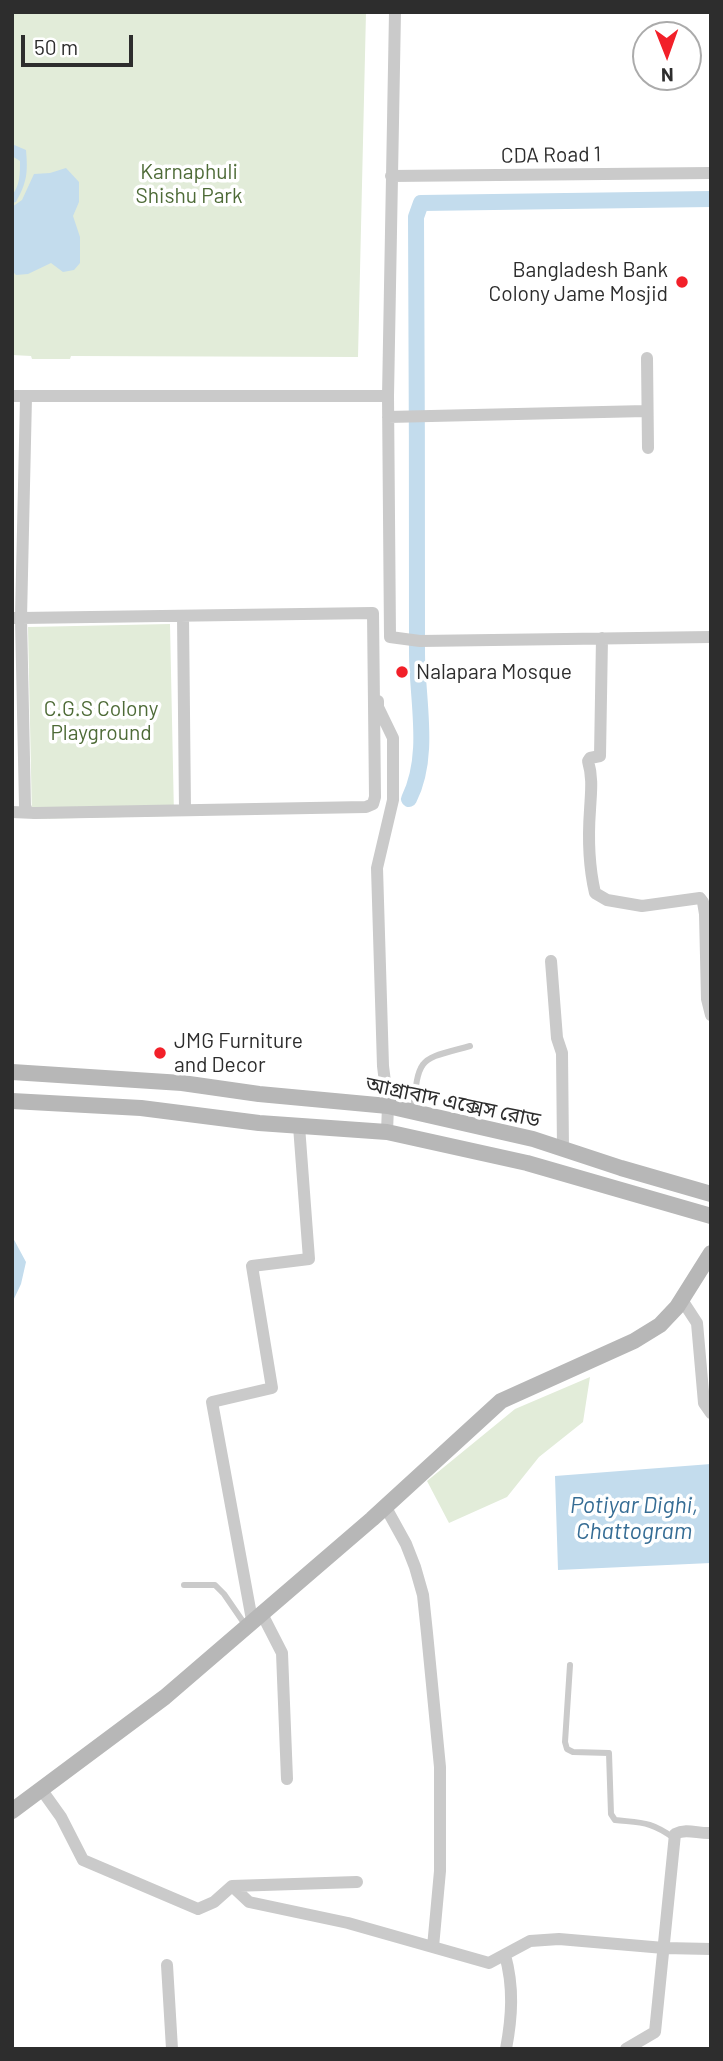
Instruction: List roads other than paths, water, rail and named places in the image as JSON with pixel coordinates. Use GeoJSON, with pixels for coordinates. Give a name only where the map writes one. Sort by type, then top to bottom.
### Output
{"type":"FeatureCollection","features":[{"type":"Feature","properties":{"kind":"main road","name":"আগ্রাবাদ এক্সেস রোড"},"geometry":{"type":"LineString","coordinates":[[12,1072],[182,1083],[259,1094],[388,1106],[533,1139],[711,1194]]}},
{"type":"Feature","properties":{"kind":"main road","name":"আগ্রাবাদ এক্সেস রোড"},"geometry":{"type":"LineString","coordinates":[[12,1101],[141,1108],[299,1126],[387,1132],[527,1163],[711,1216]]}},
{"type":"Feature","properties":{"kind":"main road"},"geometry":{"type":"LineString","coordinates":[[12,1811],[165,1697],[385,1506],[500,1401],[634,1341],[660,1325],[682,1300],[711,1252]]}},
{"type":"Feature","properties":{"kind":"street"},"geometry":{"type":"LineString","coordinates":[[393,638],[388,396],[395,12]]}},
{"type":"Feature","properties":{"kind":"street","name":"CDA Road 1"},"geometry":{"type":"LineString","coordinates":[[391,176],[711,173]]}},
{"type":"Feature","properties":{"kind":"street"},"geometry":{"type":"LineString","coordinates":[[647,358],[648,448]]}},
{"type":"Feature","properties":{"kind":"street"},"geometry":{"type":"LineString","coordinates":[[12,396],[388,396]]}},
{"type":"Feature","properties":{"kind":"street"},"geometry":{"type":"LineString","coordinates":[[26,397],[17,618],[27,811]]}},
{"type":"Feature","properties":{"kind":"street"},"geometry":{"type":"LineString","coordinates":[[388,417],[646,411]]}},
{"type":"Feature","properties":{"kind":"street"},"geometry":{"type":"LineString","coordinates":[[12,812],[27,811],[35,814],[366,807],[373,804],[375,797],[373,613],[17,618]]}},
{"type":"Feature","properties":{"kind":"street"},"geometry":{"type":"LineString","coordinates":[[183,617],[185,810]]}},
{"type":"Feature","properties":{"kind":"street"},"geometry":{"type":"LineString","coordinates":[[387,1132],[377,868],[393,800],[393,738],[378,707],[378,645],[393,638],[420,641],[711,638]]}},
{"type":"Feature","properties":{"kind":"street"},"geometry":{"type":"LineString","coordinates":[[602,638],[600,756],[588,759],[592,785],[590,863],[595,893],[607,901],[642,906],[700,898],[705,914],[707,999],[711,1015]]}},
{"type":"Feature","properties":{"kind":"street"},"geometry":{"type":"LineString","coordinates":[[551,961],[557,1038],[562,1053],[563,1149]]}},
{"type":"Feature","properties":{"kind":"street"},"geometry":{"type":"LineString","coordinates":[[287,1779],[282,1653],[253,1619],[212,1402],[272,1388],[252,1266],[309,1259],[299,1126]]}},
{"type":"Feature","properties":{"kind":"street"},"geometry":{"type":"LineString","coordinates":[[682,1300],[697,1323],[704,1403],[711,1413]]}},
{"type":"Feature","properties":{"kind":"street"},"geometry":{"type":"LineString","coordinates":[[385,1506],[406,1544],[423,1595],[440,1767],[440,1871],[433,1947]]}},
{"type":"Feature","properties":{"kind":"street"},"geometry":{"type":"LineString","coordinates":[[41,1789],[61,1817],[83,1860],[198,1909],[214,1902],[232,1886],[357,1882]]}},
{"type":"Feature","properties":{"kind":"street"},"geometry":{"type":"LineString","coordinates":[[626,2049],[655,2032],[675,1833],[684,1830],[711,1833]]}},
{"type":"Feature","properties":{"kind":"street"},"geometry":{"type":"LineString","coordinates":[[232,1886],[249,1902],[348,1923],[484,1962],[494,1961],[530,1941],[559,1939],[711,1949]]}},
{"type":"Feature","properties":{"kind":"street"},"geometry":{"type":"LineString","coordinates":[[505,1955],[510,1974],[512,2019],[506,2049]]}},
{"type":"Feature","properties":{"kind":"street"},"geometry":{"type":"LineString","coordinates":[[167,1965],[172,2049]]}},
{"type":"Feature","properties":{"kind":"lane"},"geometry":{"type":"LineString","coordinates":[[413,1111],[416,1080],[427,1058],[470,1046]]}},
{"type":"Feature","properties":{"kind":"lane"},"geometry":{"type":"LineString","coordinates":[[184,1585],[215,1585],[253,1619]]}},
{"type":"Feature","properties":{"kind":"lane"},"geometry":{"type":"LineString","coordinates":[[570,1665],[565,1742],[567,1749],[573,1752],[609,1754],[611,1814],[615,1820],[656,1825],[674,1838]]}},
{"type":"Feature","properties":{"kind":"water"},"geometry":{"type":"Polygon","coordinates":[[[12,144],[26,150],[27,165],[22,189],[16,202],[12,203],[12,195],[19,179],[20,161],[12,156],[12,144]]]}},
{"type":"Feature","properties":{"kind":"water"},"geometry":{"type":"Polygon","coordinates":[[[66,168],[79,182],[79,202],[73,216],[80,237],[80,263],[74,270],[63,272],[51,263],[28,274],[16,275],[12,271],[12,207],[22,200],[34,174],[66,168]]]}},
{"type":"Feature","properties":{"kind":"water"},"geometry":{"type":"Polygon","coordinates":[[[12,1236],[26,1262],[21,1284],[12,1303],[12,1236]]]}},
{"type":"Feature","properties":{"kind":"water","name":"Potiyar Dighi, Chattogram"},"geometry":{"type":"Polygon","coordinates":[[[711,1464],[711,1563],[558,1570],[555,1476],[711,1464]]]}},
{"type":"Feature","properties":{"kind":"waterway"},"geometry":{"type":"LineString","coordinates":[[409,799],[416,782],[421,746],[417,653],[416,217],[421,203],[711,199]]}},
{"type":"Feature","properties":{"kind":"place","name":"Bangladesh Bank Colony Jame Mosjid"},"geometry":{"type":"Point","coordinates":[682,282]}},
{"type":"Feature","properties":{"kind":"place","name":"Nalapara Mosque"},"geometry":{"type":"Point","coordinates":[402,672]}},
{"type":"Feature","properties":{"kind":"place","name":"JMG Furniture and Decor"},"geometry":{"type":"Point","coordinates":[160,1053]}},
{"type":"Feature","properties":{"kind":"park label","name":"Karnaphuli Shishu Park"},"geometry":{"type":"Point","coordinates":[189,184]}},
{"type":"Feature","properties":{"kind":"park label","name":"C.G.S Colony Playground"},"geometry":{"type":"Point","coordinates":[101,721]}}]}
